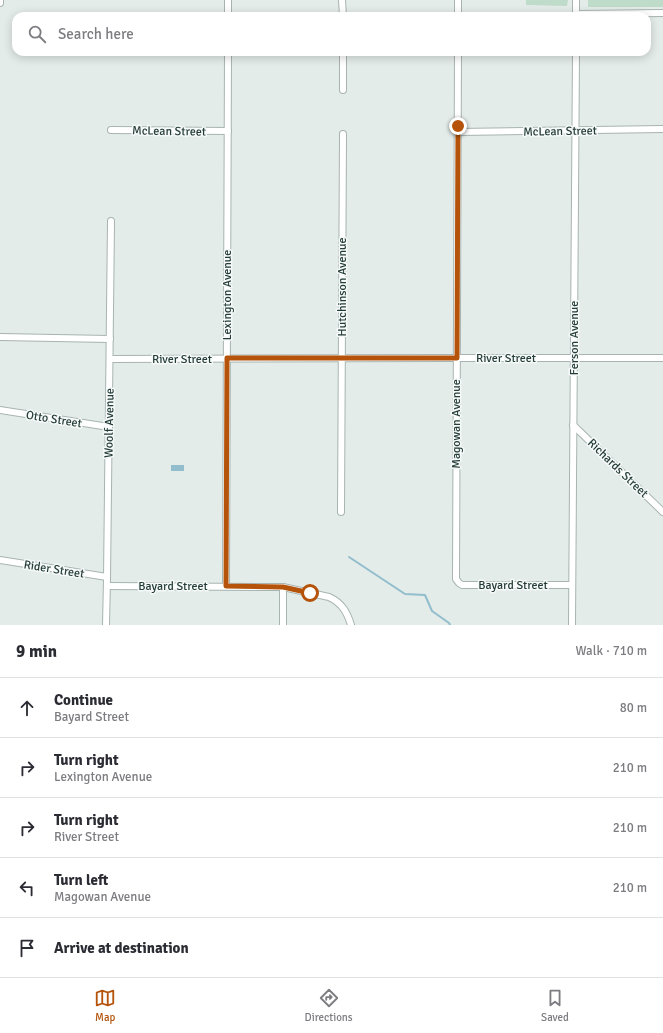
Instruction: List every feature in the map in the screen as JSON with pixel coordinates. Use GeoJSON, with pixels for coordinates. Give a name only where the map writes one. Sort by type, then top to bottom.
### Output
{"type":"FeatureCollection","features":[{"type":"Feature","properties":{"kind":"street"},"geometry":{"type":"LineString","coordinates":[[228,0],[228,12]]}},
{"type":"Feature","properties":{"kind":"street"},"geometry":{"type":"LineString","coordinates":[[342,0],[343,12]]}},
{"type":"Feature","properties":{"kind":"street"},"geometry":{"type":"LineString","coordinates":[[458,0],[458,12]]}},
{"type":"Feature","properties":{"kind":"street"},"geometry":{"type":"LineString","coordinates":[[576,0],[576,12]]}},
{"type":"Feature","properties":{"kind":"street"},"geometry":{"type":"LineString","coordinates":[[651,13],[663,13]]}},
{"type":"Feature","properties":{"kind":"street","name":"Lexington Avenue"},"geometry":{"type":"LineString","coordinates":[[226,586],[228,56]]}},
{"type":"Feature","properties":{"kind":"street"},"geometry":{"type":"LineString","coordinates":[[343,56],[343,90]]}},
{"type":"Feature","properties":{"kind":"street","name":"Magowan Avenue"},"geometry":{"type":"LineString","coordinates":[[456,579],[458,56]]}},
{"type":"Feature","properties":{"kind":"street","name":"Ferson Avenue"},"geometry":{"type":"LineString","coordinates":[[572,625],[576,56]]}},
{"type":"Feature","properties":{"kind":"street","name":"McLean Street"},"geometry":{"type":"LineString","coordinates":[[111,130],[228,131]]}},
{"type":"Feature","properties":{"kind":"street","name":"McLean Street"},"geometry":{"type":"LineString","coordinates":[[458,132],[663,130]]}},
{"type":"Feature","properties":{"kind":"street","name":"Hutchinson Avenue"},"geometry":{"type":"LineString","coordinates":[[341,512],[342,134]]}},
{"type":"Feature","properties":{"kind":"street","name":"Woolf Avenue"},"geometry":{"type":"LineString","coordinates":[[106,625],[111,221]]}},
{"type":"Feature","properties":{"kind":"street"},"geometry":{"type":"LineString","coordinates":[[0,337],[110,339]]}},
{"type":"Feature","properties":{"kind":"street","name":"River Street"},"geometry":{"type":"LineString","coordinates":[[110,359],[663,358]]}},
{"type":"Feature","properties":{"kind":"street","name":"Otto Street"},"geometry":{"type":"LineString","coordinates":[[0,410],[109,427]]}},
{"type":"Feature","properties":{"kind":"street","name":"Richards Street"},"geometry":{"type":"LineString","coordinates":[[573,424],[663,512]]}},
{"type":"Feature","properties":{"kind":"street","name":"Rider Street"},"geometry":{"type":"LineString","coordinates":[[0,560],[107,577]]}},
{"type":"Feature","properties":{"kind":"street","name":"Bayard Street"},"geometry":{"type":"LineString","coordinates":[[456,579],[462,585],[572,585]]}},
{"type":"Feature","properties":{"kind":"street","name":"Bayard Street"},"geometry":{"type":"LineString","coordinates":[[107,586],[283,587],[329,597],[336,600],[346,610],[351,625]]}},
{"type":"Feature","properties":{"kind":"street"},"geometry":{"type":"LineString","coordinates":[[283,587],[283,625]]}},
{"type":"Feature","properties":{"kind":"green space"},"geometry":{"type":"Polygon","coordinates":[[[526,0],[568,0],[567,6],[526,5],[526,0]]]}},
{"type":"Feature","properties":{"kind":"green space"},"geometry":{"type":"Polygon","coordinates":[[[588,0],[663,0],[663,7],[588,7],[588,0]]]}},
{"type":"Feature","properties":{"kind":"water"},"geometry":{"type":"Polygon","coordinates":[[[171,465],[184,465],[184,471],[171,471],[171,465]]]}},
{"type":"Feature","properties":{"kind":"waterway"},"geometry":{"type":"LineString","coordinates":[[349,557],[405,594],[425,595],[432,611],[450,625]]}},
{"type":"Feature","properties":{"kind":"route"},"geometry":{"type":"LineString","coordinates":[[310,593],[283,587],[226,586],[227,358],[457,358],[458,126]]}}]}
